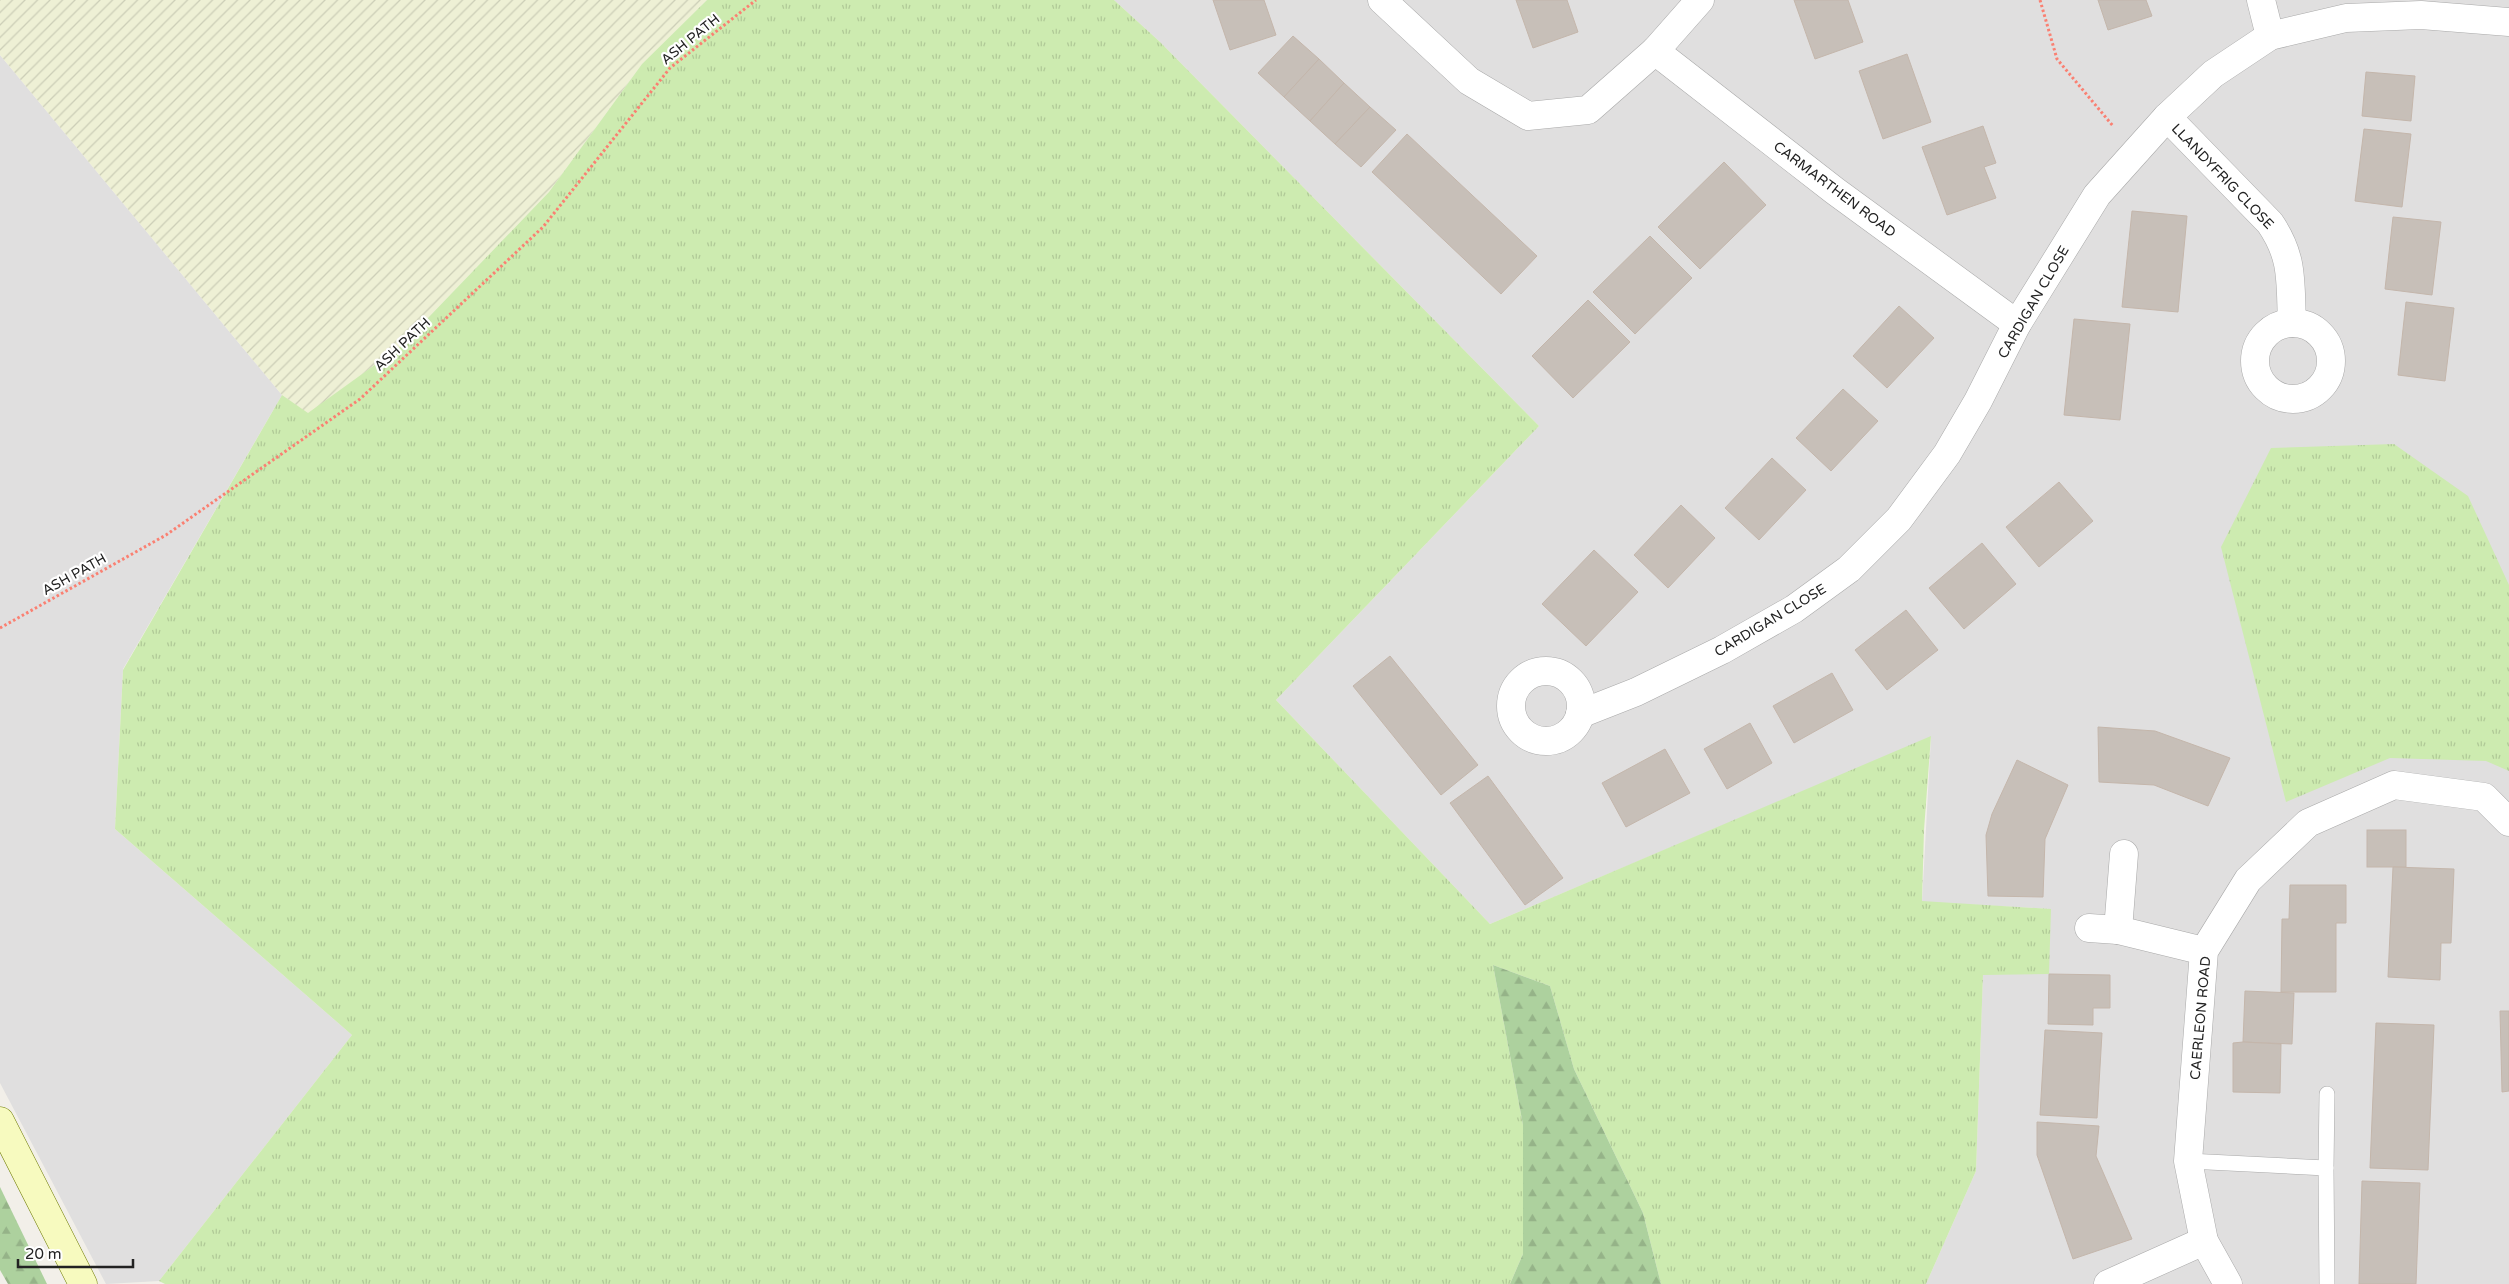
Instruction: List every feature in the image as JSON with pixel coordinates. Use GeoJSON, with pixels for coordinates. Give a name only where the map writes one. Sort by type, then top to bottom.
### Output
{"type":"FeatureCollection","features":[{"type":"Feature","properties":{"kind":"street"},"geometry":{"type":"LineString","coordinates":[[1382,0],[1469,81],[1528,116],[1588,110],[1655,51],[1700,0]]}},
{"type":"Feature","properties":{"kind":"street"},"geometry":{"type":"LineString","coordinates":[[2261,0],[2270,36]]}},
{"type":"Feature","properties":{"kind":"street","name":"CARDIGAN CLOSE"},"geometry":{"type":"LineString","coordinates":[[1580,714],[1636,692],[1722,650],[1794,609],[1849,569],[1898,519],[1947,454],[1978,401],[2017,324],[2097,195],[2166,117],[2213,74],[2270,36],[2346,18],[2421,15],[2509,22]]}},
{"type":"Feature","properties":{"kind":"street","name":"CARMARTHEN ROAD"},"geometry":{"type":"LineString","coordinates":[[1655,51],[1835,191],[2017,324]]}},
{"type":"Feature","properties":{"kind":"street","name":"LLANDYFRIG CLOSE"},"geometry":{"type":"LineString","coordinates":[[2166,117],[2270,223],[2282,241],[2289,261],[2292,323]]}},
{"type":"Feature","properties":{"kind":"street","name":"CAERLEON ROAD"},"geometry":{"type":"LineString","coordinates":[[2228,1284],[2204,1241],[2188,1161],[2204,951],[2248,880],[2308,823],[2394,785],[2484,797],[2509,822]]}},
{"type":"Feature","properties":{"kind":"street"},"geometry":{"type":"LineString","coordinates":[[2118,930],[2124,854]]}},
{"type":"Feature","properties":{"kind":"street"},"geometry":{"type":"LineString","coordinates":[[2089,928],[2118,930],[2204,951]]}},
{"type":"Feature","properties":{"kind":"street"},"geometry":{"type":"LineString","coordinates":[[0,1121],[83,1284]]}},
{"type":"Feature","properties":{"kind":"street"},"geometry":{"type":"LineString","coordinates":[[2108,1284],[2204,1241]]}},
{"type":"Feature","properties":{"kind":"lane"},"geometry":{"type":"LineString","coordinates":[[2327,1094],[2327,1284]]}},
{"type":"Feature","properties":{"kind":"lane"},"geometry":{"type":"LineString","coordinates":[[2188,1161],[2326,1168]]}},
{"type":"Feature","properties":{"kind":"path","name":"ASH PATH"},"geometry":{"type":"LineString","coordinates":[[0,628],[166,535],[360,399],[543,227],[670,68],[756,0]]}},
{"type":"Feature","properties":{"kind":"path"},"geometry":{"type":"LineString","coordinates":[[2040,0],[2057,59],[2135,152]]}},
{"type":"Feature","properties":{"kind":"shaded area"},"geometry":{"type":"Polygon","coordinates":[[[1114,0],[2509,0],[2509,1284],[1926,1284],[1976,1171],[1983,974],[2051,909],[1922,902],[1931,737],[1490,924],[1276,700],[1539,426],[1160,42],[1114,0]]]}},
{"type":"Feature","properties":{"kind":"shaded area"},"geometry":{"type":"Polygon","coordinates":[[[0,55],[282,395],[123,669],[115,829],[352,1035],[159,1281],[106,1284],[0,1083],[0,55]]]}},
{"type":"Feature","properties":{"kind":"green space"},"geometry":{"type":"Polygon","coordinates":[[[0,0],[707,0],[642,64],[549,192],[401,346],[308,414],[282,395],[0,55],[0,0]]]}},
{"type":"Feature","properties":{"kind":"green space"},"geometry":{"type":"Polygon","coordinates":[[[707,0],[1114,0],[1160,42],[1539,426],[1276,700],[1490,924],[1931,736],[1924,830],[1922,901],[2051,909],[2049,974],[1983,975],[1976,1171],[1926,1284],[1661,1284],[1643,1213],[1574,1069],[1550,986],[1493,965],[1523,1125],[1523,1254],[1510,1284],[165,1284],[159,1281],[352,1035],[115,829],[123,670],[282,395],[308,413],[401,346],[549,192],[642,64],[707,0]]]}},
{"type":"Feature","properties":{"kind":"green space"},"geometry":{"type":"Polygon","coordinates":[[[2394,444],[2468,496],[2509,585],[2509,771],[2486,761],[2390,758],[2286,802],[2221,547],[2271,448],[2394,444]]]}},
{"type":"Feature","properties":{"kind":"green space"},"geometry":{"type":"Polygon","coordinates":[[[1493,965],[1550,986],[1574,1069],[1643,1213],[1661,1284],[1510,1284],[1523,1254],[1523,1125],[1493,965]]]}},
{"type":"Feature","properties":{"kind":"green space"},"geometry":{"type":"Polygon","coordinates":[[[0,1187],[47,1284],[8,1284],[0,1270],[0,1187]]]}},
{"type":"Feature","properties":{"kind":"building"},"geometry":{"type":"Polygon","coordinates":[[[1213,0],[1264,0],[1276,35],[1230,50],[1213,0]]]}},
{"type":"Feature","properties":{"kind":"building"},"geometry":{"type":"Polygon","coordinates":[[[1516,0],[1567,0],[1578,32],[1533,48],[1516,0]]]}},
{"type":"Feature","properties":{"kind":"building"},"geometry":{"type":"Polygon","coordinates":[[[1794,0],[1848,0],[1863,42],[1815,59],[1794,0]]]}},
{"type":"Feature","properties":{"kind":"building"},"geometry":{"type":"Polygon","coordinates":[[[2098,0],[2146,0],[2152,16],[2108,30],[2098,0]]]}},
{"type":"Feature","properties":{"kind":"building"},"geometry":{"type":"Polygon","coordinates":[[[1293,36],[1319,59],[1284,97],[1258,73],[1293,36]]]}},
{"type":"Feature","properties":{"kind":"building"},"geometry":{"type":"Polygon","coordinates":[[[1907,54],[1931,122],[1883,139],[1859,71],[1907,54]]]}},
{"type":"Feature","properties":{"kind":"building"},"geometry":{"type":"Polygon","coordinates":[[[1319,59],[1344,83],[1310,121],[1284,97],[1319,59]]]}},
{"type":"Feature","properties":{"kind":"building"},"geometry":{"type":"Polygon","coordinates":[[[2366,72],[2415,76],[2411,121],[2362,116],[2366,72]]]}},
{"type":"Feature","properties":{"kind":"building"},"geometry":{"type":"Polygon","coordinates":[[[1344,83],[1370,107],[1335,144],[1310,121],[1344,83]]]}},
{"type":"Feature","properties":{"kind":"building"},"geometry":{"type":"Polygon","coordinates":[[[1370,107],[1396,130],[1361,167],[1335,144],[1370,107]]]}},
{"type":"Feature","properties":{"kind":"building"},"geometry":{"type":"Polygon","coordinates":[[[1983,126],[1996,163],[1984,167],[1996,198],[1947,215],[1922,147],[1983,126]]]}},
{"type":"Feature","properties":{"kind":"building"},"geometry":{"type":"Polygon","coordinates":[[[2364,129],[2411,134],[2402,207],[2355,201],[2364,129]]]}},
{"type":"Feature","properties":{"kind":"building"},"geometry":{"type":"Polygon","coordinates":[[[1407,134],[1537,256],[1501,294],[1372,172],[1407,134]]]}},
{"type":"Feature","properties":{"kind":"building"},"geometry":{"type":"Polygon","coordinates":[[[1724,162],[1766,205],[1700,269],[1658,227],[1724,162]]]}},
{"type":"Feature","properties":{"kind":"building"},"geometry":{"type":"Polygon","coordinates":[[[2132,211],[2187,216],[2178,312],[2122,307],[2132,211]]]}},
{"type":"Feature","properties":{"kind":"building"},"geometry":{"type":"Polygon","coordinates":[[[2393,217],[2441,222],[2432,295],[2385,289],[2393,217]]]}},
{"type":"Feature","properties":{"kind":"building"},"geometry":{"type":"Polygon","coordinates":[[[1650,236],[1692,278],[1635,334],[1593,292],[1650,236]]]}},
{"type":"Feature","properties":{"kind":"building"},"geometry":{"type":"Polygon","coordinates":[[[1588,300],[1630,342],[1573,398],[1532,356],[1588,300]]]}},
{"type":"Feature","properties":{"kind":"building"},"geometry":{"type":"Polygon","coordinates":[[[2406,302],[2454,308],[2445,381],[2398,375],[2406,302]]]}},
{"type":"Feature","properties":{"kind":"building"},"geometry":{"type":"Polygon","coordinates":[[[1899,306],[1934,338],[1887,388],[1853,356],[1899,306]]]}},
{"type":"Feature","properties":{"kind":"building"},"geometry":{"type":"Polygon","coordinates":[[[2074,319],[2130,324],[2120,420],[2064,415],[2074,319]]]}},
{"type":"Feature","properties":{"kind":"building"},"geometry":{"type":"Polygon","coordinates":[[[1843,389],[1878,421],[1831,471],[1796,438],[1843,389]]]}},
{"type":"Feature","properties":{"kind":"building"},"geometry":{"type":"Polygon","coordinates":[[[1772,458],[1806,490],[1759,540],[1725,508],[1772,458]]]}},
{"type":"Feature","properties":{"kind":"building"},"geometry":{"type":"Polygon","coordinates":[[[2059,482],[2093,521],[2039,567],[2006,527],[2059,482]]]}},
{"type":"Feature","properties":{"kind":"building"},"geometry":{"type":"Polygon","coordinates":[[[1681,505],[1715,538],[1668,588],[1634,555],[1681,505]]]}},
{"type":"Feature","properties":{"kind":"building"},"geometry":{"type":"Polygon","coordinates":[[[1982,543],[2016,584],[1964,629],[1929,588],[1982,543]]]}},
{"type":"Feature","properties":{"kind":"building"},"geometry":{"type":"Polygon","coordinates":[[[1594,550],[1638,592],[1586,646],[1542,604],[1594,550]]]}},
{"type":"Feature","properties":{"kind":"building"},"geometry":{"type":"Polygon","coordinates":[[[1906,610],[1938,650],[1887,690],[1855,650],[1906,610]]]}},
{"type":"Feature","properties":{"kind":"building"},"geometry":{"type":"Polygon","coordinates":[[[1390,656],[1478,765],[1441,795],[1353,686],[1390,656]]]}},
{"type":"Feature","properties":{"kind":"building"},"geometry":{"type":"Polygon","coordinates":[[[1832,673],[1853,710],[1794,743],[1773,706],[1832,673]]]}},
{"type":"Feature","properties":{"kind":"building"},"geometry":{"type":"Polygon","coordinates":[[[1750,723],[1772,763],[1727,789],[1704,749],[1750,723]]]}},
{"type":"Feature","properties":{"kind":"building"},"geometry":{"type":"Polygon","coordinates":[[[2098,727],[2155,731],[2230,758],[2208,806],[2154,785],[2099,782],[2098,727]]]}},
{"type":"Feature","properties":{"kind":"building"},"geometry":{"type":"Polygon","coordinates":[[[1665,749],[1690,793],[1626,827],[1602,783],[1665,749]]]}},
{"type":"Feature","properties":{"kind":"building"},"geometry":{"type":"Polygon","coordinates":[[[2017,760],[2068,785],[2045,839],[2043,897],[1988,896],[1986,835],[1992,814],[2017,760]]]}},
{"type":"Feature","properties":{"kind":"building"},"geometry":{"type":"Polygon","coordinates":[[[1488,776],[1563,878],[1525,905],[1450,803],[1488,776]]]}},
{"type":"Feature","properties":{"kind":"building"},"geometry":{"type":"Polygon","coordinates":[[[2367,830],[2406,830],[2406,867],[2367,867],[2367,830]]]}},
{"type":"Feature","properties":{"kind":"building"},"geometry":{"type":"Polygon","coordinates":[[[2393,867],[2454,869],[2451,943],[2441,943],[2440,980],[2388,977],[2393,867]]]}},
{"type":"Feature","properties":{"kind":"building"},"geometry":{"type":"Polygon","coordinates":[[[2290,885],[2346,885],[2346,923],[2336,923],[2336,992],[2281,992],[2282,919],[2289,919],[2290,885]]]}},
{"type":"Feature","properties":{"kind":"building"},"geometry":{"type":"Polygon","coordinates":[[[2049,974],[2110,975],[2110,1008],[2093,1008],[2093,1025],[2048,1024],[2049,974]]]}},
{"type":"Feature","properties":{"kind":"building"},"geometry":{"type":"Polygon","coordinates":[[[2245,991],[2294,993],[2292,1044],[2243,1042],[2245,991]]]}},
{"type":"Feature","properties":{"kind":"building"},"geometry":{"type":"Polygon","coordinates":[[[2500,1011],[2509,1011],[2509,1091],[2502,1092],[2500,1011]]]}},
{"type":"Feature","properties":{"kind":"building"},"geometry":{"type":"Polygon","coordinates":[[[2376,1023],[2434,1025],[2428,1170],[2370,1168],[2376,1023]]]}},
{"type":"Feature","properties":{"kind":"building"},"geometry":{"type":"Polygon","coordinates":[[[2045,1030],[2102,1033],[2097,1118],[2040,1115],[2045,1030]]]}},
{"type":"Feature","properties":{"kind":"building"},"geometry":{"type":"Polygon","coordinates":[[[2233,1043],[2281,1044],[2280,1093],[2233,1092],[2233,1043]]]}},
{"type":"Feature","properties":{"kind":"building"},"geometry":{"type":"Polygon","coordinates":[[[2037,1122],[2099,1126],[2096,1156],[2132,1239],[2073,1259],[2037,1155],[2037,1122]]]}},
{"type":"Feature","properties":{"kind":"building"},"geometry":{"type":"Polygon","coordinates":[[[2362,1181],[2420,1183],[2416,1284],[2359,1284],[2362,1181]]]}}]}
